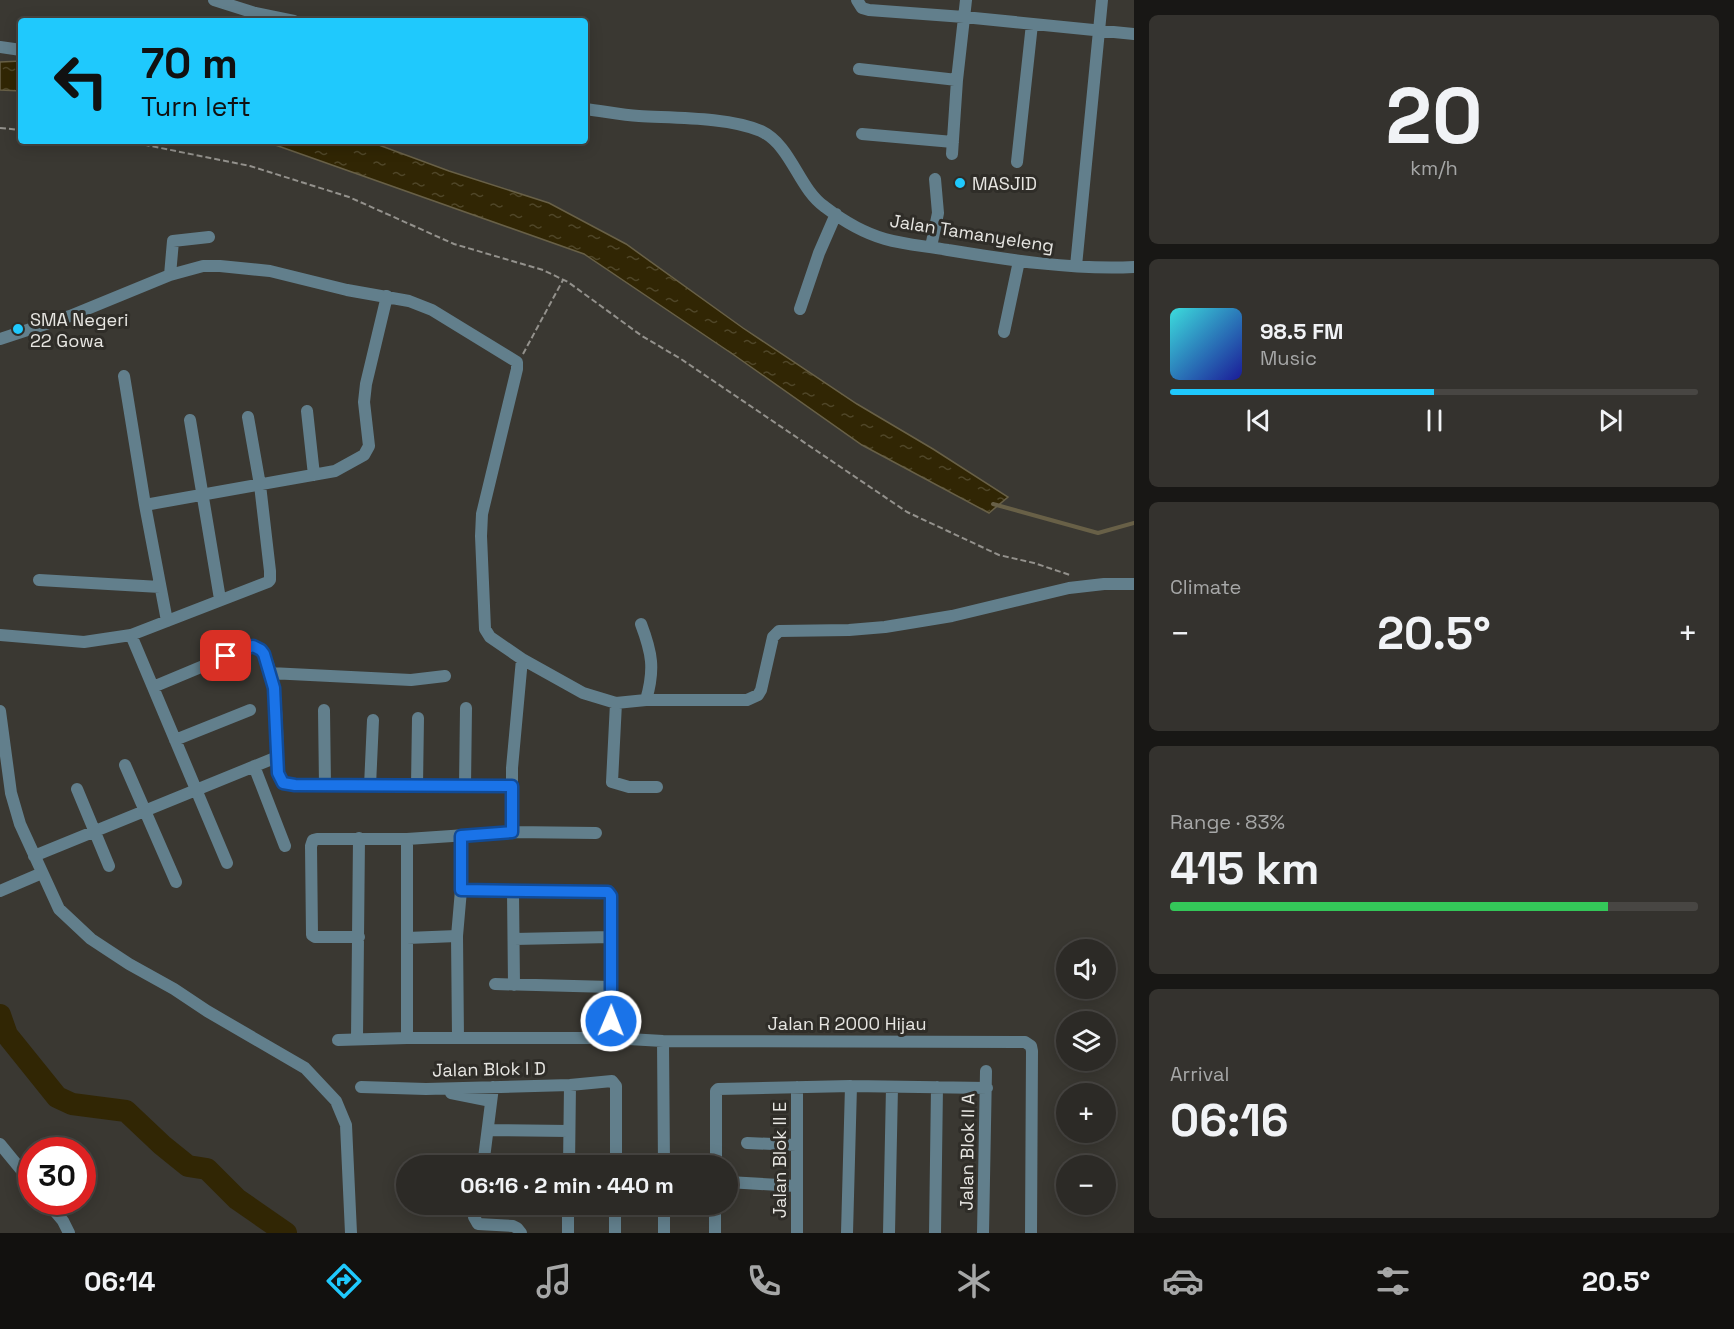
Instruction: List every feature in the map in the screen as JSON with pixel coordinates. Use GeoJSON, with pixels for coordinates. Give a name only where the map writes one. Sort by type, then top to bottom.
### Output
{"type":"FeatureCollection","features":[{"type":"Feature","properties":{"kind":"street"},"geometry":{"type":"LineString","coordinates":[[214,0],[279,18]]}},
{"type":"Feature","properties":{"kind":"street"},"geometry":{"type":"LineString","coordinates":[[857,0],[862,8],[869,10],[1134,34]]}},
{"type":"Feature","properties":{"kind":"street"},"geometry":{"type":"LineString","coordinates":[[862,134],[953,148],[957,80],[966,0]]}},
{"type":"Feature","properties":{"kind":"street"},"geometry":{"type":"LineString","coordinates":[[1076,266],[1102,0]]}},
{"type":"Feature","properties":{"kind":"street"},"geometry":{"type":"LineString","coordinates":[[1017,162],[1032,24]]}},
{"type":"Feature","properties":{"kind":"street"},"geometry":{"type":"LineString","coordinates":[[0,47],[18,50]]}},
{"type":"Feature","properties":{"kind":"street"},"geometry":{"type":"LineString","coordinates":[[859,69],[957,80]]}},
{"type":"Feature","properties":{"kind":"street","name":"Jalan Tamanyeleng"},"geometry":{"type":"LineString","coordinates":[[588,109],[636,116],[700,119],[752,128],[762,132],[772,138],[781,148],[813,197],[863,230],[885,239],[1019,261],[1076,266],[1134,267]]}},
{"type":"Feature","properties":{"kind":"street"},"geometry":{"type":"LineString","coordinates":[[931,247],[938,213],[935,178]]}},
{"type":"Feature","properties":{"kind":"street"},"geometry":{"type":"LineString","coordinates":[[800,309],[819,252],[836,214]]}},
{"type":"Feature","properties":{"kind":"street"},"geometry":{"type":"LineString","coordinates":[[170,275],[173,241],[210,237]]}},
{"type":"Feature","properties":{"kind":"street"},"geometry":{"type":"LineString","coordinates":[[1004,332],[1019,261]]}},
{"type":"Feature","properties":{"kind":"street"},"geometry":{"type":"LineString","coordinates":[[0,339],[70,316],[170,275],[203,266],[230,266],[270,271],[346,290],[409,301],[432,310],[513,358],[518,365],[482,514],[480,536],[485,629],[490,637],[522,659],[583,693],[616,703],[646,700],[752,699],[761,690],[773,637],[775,633],[784,629],[849,630],[885,627],[952,616],[1069,588],[1104,584],[1134,584]]}},
{"type":"Feature","properties":{"kind":"street"},"geometry":{"type":"LineString","coordinates":[[145,505],[335,471],[350,464],[368,450],[364,402],[366,384],[387,296]]}},
{"type":"Feature","properties":{"kind":"street"},"geometry":{"type":"LineString","coordinates":[[124,376],[167,621]]}},
{"type":"Feature","properties":{"kind":"street"},"geometry":{"type":"LineString","coordinates":[[307,411],[314,475]]}},
{"type":"Feature","properties":{"kind":"street"},"geometry":{"type":"LineString","coordinates":[[0,635],[84,642],[131,635],[270,580],[260,485],[248,417]]}},
{"type":"Feature","properties":{"kind":"street"},"geometry":{"type":"LineString","coordinates":[[190,420],[220,599]]}},
{"type":"Feature","properties":{"kind":"street"},"geometry":{"type":"LineString","coordinates":[[39,580],[160,587]]}},
{"type":"Feature","properties":{"kind":"street"},"geometry":{"type":"LineString","coordinates":[[641,624],[651,652],[653,669],[646,700]]}},
{"type":"Feature","properties":{"kind":"street"},"geometry":{"type":"LineString","coordinates":[[131,635],[227,863]]}},
{"type":"Feature","properties":{"kind":"street"},"geometry":{"type":"LineString","coordinates":[[153,687],[253,646],[261,650],[274,688],[277,757],[283,783],[370,786],[512,786]]}},
{"type":"Feature","properties":{"kind":"street"},"geometry":{"type":"LineString","coordinates":[[512,832],[512,786],[522,659]]}},
{"type":"Feature","properties":{"kind":"street"},"geometry":{"type":"LineString","coordinates":[[270,673],[411,680],[445,676]]}},
{"type":"Feature","properties":{"kind":"street"},"geometry":{"type":"LineString","coordinates":[[616,703],[612,782],[629,787],[657,787]]}},
{"type":"Feature","properties":{"kind":"street"},"geometry":{"type":"LineString","coordinates":[[465,786],[466,708]]}},
{"type":"Feature","properties":{"kind":"street"},"geometry":{"type":"LineString","coordinates":[[175,740],[250,710]]}},
{"type":"Feature","properties":{"kind":"street"},"geometry":{"type":"LineString","coordinates":[[324,710],[325,785]]}},
{"type":"Feature","properties":{"kind":"street"},"geometry":{"type":"LineString","coordinates":[[0,711],[11,793],[20,824],[59,909],[91,939],[129,964],[306,1068],[336,1101],[346,1125],[351,1233]]}},
{"type":"Feature","properties":{"kind":"street"},"geometry":{"type":"LineString","coordinates":[[417,786],[418,717]]}},
{"type":"Feature","properties":{"kind":"street"},"geometry":{"type":"LineString","coordinates":[[370,786],[373,720]]}},
{"type":"Feature","properties":{"kind":"street"},"geometry":{"type":"LineString","coordinates":[[34,856],[277,757]]}},
{"type":"Feature","properties":{"kind":"street"},"geometry":{"type":"LineString","coordinates":[[124,765],[176,882]]}},
{"type":"Feature","properties":{"kind":"street"},"geometry":{"type":"LineString","coordinates":[[254,766],[285,846]]}},
{"type":"Feature","properties":{"kind":"street"},"geometry":{"type":"LineString","coordinates":[[77,789],[109,866]]}},
{"type":"Feature","properties":{"kind":"street"},"geometry":{"type":"LineString","coordinates":[[360,937],[315,937],[311,932],[312,843],[317,838],[407,839],[512,832],[596,832]]}},
{"type":"Feature","properties":{"kind":"street"},"geometry":{"type":"LineString","coordinates":[[458,1038],[461,836]]}},
{"type":"Feature","properties":{"kind":"street"},"geometry":{"type":"LineString","coordinates":[[357,1038],[360,937],[359,838]]}},
{"type":"Feature","properties":{"kind":"street"},"geometry":{"type":"LineString","coordinates":[[407,839],[407,1038]]}},
{"type":"Feature","properties":{"kind":"street"},"geometry":{"type":"LineString","coordinates":[[0,891],[42,873]]}},
{"type":"Feature","properties":{"kind":"street"},"geometry":{"type":"LineString","coordinates":[[461,890],[608,892],[611,896],[611,1038]]}},
{"type":"Feature","properties":{"kind":"street"},"geometry":{"type":"LineString","coordinates":[[513,892],[514,985]]}},
{"type":"Feature","properties":{"kind":"street"},"geometry":{"type":"LineString","coordinates":[[407,938],[458,936]]}},
{"type":"Feature","properties":{"kind":"street"},"geometry":{"type":"LineString","coordinates":[[514,939],[611,937]]}},
{"type":"Feature","properties":{"kind":"street"},"geometry":{"type":"LineString","coordinates":[[495,984],[611,987]]}},
{"type":"Feature","properties":{"kind":"street","name":"Jalan R 2000 Hijau"},"geometry":{"type":"LineString","coordinates":[[338,1040],[357,1038],[611,1038],[663,1041],[1025,1042],[1031,1046],[1032,1051],[1031,1233]]}},
{"type":"Feature","properties":{"kind":"street"},"geometry":{"type":"LineString","coordinates":[[663,1041],[664,1155]]}},
{"type":"Feature","properties":{"kind":"street","name":"Jalan Blok ll A"},"geometry":{"type":"LineString","coordinates":[[983,1233],[986,1071]]}},
{"type":"Feature","properties":{"kind":"street","name":"Jalan Blok I D"},"geometry":{"type":"LineString","coordinates":[[361,1087],[426,1089],[612,1082],[616,1086],[616,1155]]}},
{"type":"Feature","properties":{"kind":"street"},"geometry":{"type":"LineString","coordinates":[[569,1155],[570,1085]]}},
{"type":"Feature","properties":{"kind":"street"},"geometry":{"type":"LineString","coordinates":[[716,1155],[716,1091],[718,1089],[851,1086],[987,1088]]}},
{"type":"Feature","properties":{"kind":"street"},"geometry":{"type":"LineString","coordinates":[[848,1233],[851,1086]]}},
{"type":"Feature","properties":{"kind":"street"},"geometry":{"type":"LineString","coordinates":[[485,1155],[493,1087]]}},
{"type":"Feature","properties":{"kind":"street","name":"Jalan Blok II E"},"geometry":{"type":"LineString","coordinates":[[796,1087],[797,1233]]}},
{"type":"Feature","properties":{"kind":"street"},"geometry":{"type":"LineString","coordinates":[[889,1233],[892,1087]]}},
{"type":"Feature","properties":{"kind":"street"},"geometry":{"type":"LineString","coordinates":[[935,1233],[937,1087]]}},
{"type":"Feature","properties":{"kind":"street"},"geometry":{"type":"LineString","coordinates":[[426,1089],[491,1101]]}},
{"type":"Feature","properties":{"kind":"street"},"geometry":{"type":"LineString","coordinates":[[488,1130],[569,1131]]}},
{"type":"Feature","properties":{"kind":"street"},"geometry":{"type":"LineString","coordinates":[[747,1143],[796,1145]]}},
{"type":"Feature","properties":{"kind":"street"},"geometry":{"type":"LineString","coordinates":[[0,1144],[5,1160],[18,1171]]}},
{"type":"Feature","properties":{"kind":"street"},"geometry":{"type":"LineString","coordinates":[[738,1183],[796,1186]]}},
{"type":"Feature","properties":{"kind":"street"},"geometry":{"type":"LineString","coordinates":[[58,1215],[69,1233]]}},
{"type":"Feature","properties":{"kind":"street"},"geometry":{"type":"LineString","coordinates":[[474,1215],[478,1224],[513,1226],[521,1233]]}},
{"type":"Feature","properties":{"kind":"street"},"geometry":{"type":"LineString","coordinates":[[568,1215],[568,1233]]}},
{"type":"Feature","properties":{"kind":"street"},"geometry":{"type":"LineString","coordinates":[[615,1215],[615,1233]]}},
{"type":"Feature","properties":{"kind":"street"},"geometry":{"type":"LineString","coordinates":[[664,1215],[664,1233]]}},
{"type":"Feature","properties":{"kind":"street"},"geometry":{"type":"LineString","coordinates":[[715,1215],[715,1233]]}},
{"type":"Feature","properties":{"kind":"path"},"geometry":{"type":"LineString","coordinates":[[0,128],[18,130]]}},
{"type":"Feature","properties":{"kind":"path"},"geometry":{"type":"LineString","coordinates":[[141,144],[250,166],[349,197],[454,244],[543,270],[563,280],[642,336],[681,359],[907,512],[999,555],[1072,575]]}},
{"type":"Feature","properties":{"kind":"path"},"geometry":{"type":"LineString","coordinates":[[518,365],[563,280]]}},
{"type":"Feature","properties":{"kind":"water"},"geometry":{"type":"Polygon","coordinates":[[[18,61],[18,91],[0,90],[0,62],[18,61]]]}},
{"type":"Feature","properties":{"kind":"water"},"geometry":{"type":"Polygon","coordinates":[[[272,144],[376,144],[449,171],[549,203],[626,244],[743,328],[857,404],[1008,497],[989,513],[862,445],[584,254],[272,144]]]}},
{"type":"Feature","properties":{"kind":"waterway"},"geometry":{"type":"LineString","coordinates":[[993,504],[1098,533],[1134,523]]}},
{"type":"Feature","properties":{"kind":"waterway"},"geometry":{"type":"LineString","coordinates":[[0,1015],[7,1035],[57,1097],[72,1104],[126,1111],[188,1166],[207,1169],[237,1199],[286,1233]]}},
{"type":"Feature","properties":{"kind":"place","name":"MASJID"},"geometry":{"type":"Point","coordinates":[960,183]}},
{"type":"Feature","properties":{"kind":"place","name":"SMA Negeri 22 Gowa"},"geometry":{"type":"Point","coordinates":[18,329]}},
{"type":"Feature","properties":{"kind":"route"},"geometry":{"type":"LineString","coordinates":[[226,656],[253,646],[258,647],[264,654],[274,688],[278,773],[283,783],[288,785],[512,786],[512,832],[461,836],[461,890],[608,892],[611,896],[611,1021]]}}]}
